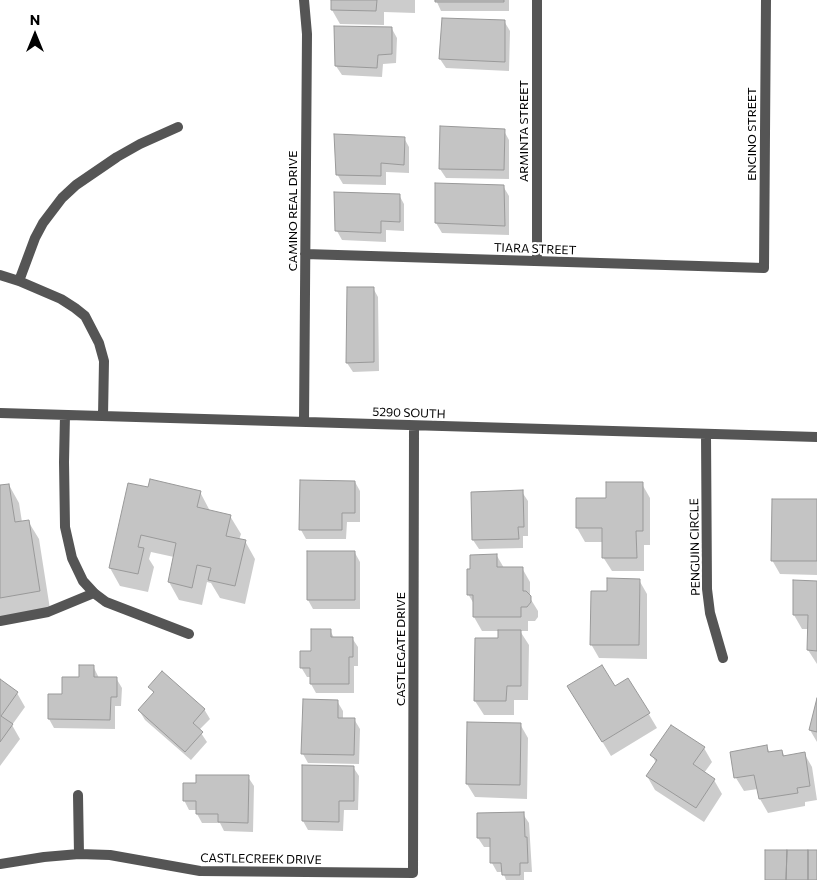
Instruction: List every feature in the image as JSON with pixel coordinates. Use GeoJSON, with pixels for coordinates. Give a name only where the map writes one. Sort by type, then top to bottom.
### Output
{"type":"FeatureCollection","features":[{"type":"Feature","properties":{"kind":"street","name":"CAMINO REAL DRIVE"},"geometry":{"type":"LineString","coordinates":[[304,0],[307,34],[304,422]]}},
{"type":"Feature","properties":{"kind":"street","name":"ARMINTA STREET"},"geometry":{"type":"LineString","coordinates":[[537,0],[537,261]]}},
{"type":"Feature","properties":{"kind":"street","name":"ENCINO STREET"},"geometry":{"type":"LineString","coordinates":[[764,268],[766,0]]}},
{"type":"Feature","properties":{"kind":"street"},"geometry":{"type":"LineString","coordinates":[[19,281],[35,238],[43,223],[51,210],[76,185],[116,157],[178,127]]}},
{"type":"Feature","properties":{"kind":"street","name":"TIARA STREET"},"geometry":{"type":"LineString","coordinates":[[305,254],[764,268]]}},
{"type":"Feature","properties":{"kind":"street"},"geometry":{"type":"LineString","coordinates":[[0,275],[62,299],[85,316],[99,343],[104,361],[103,416]]}},
{"type":"Feature","properties":{"kind":"street","name":"5290 SOUTH"},"geometry":{"type":"LineString","coordinates":[[0,412],[817,437]]}},
{"type":"Feature","properties":{"kind":"street"},"geometry":{"type":"LineString","coordinates":[[65,415],[65,527],[72,558],[83,581],[106,602],[189,634]]}},
{"type":"Feature","properties":{"kind":"street","name":"CASTLEGATE DRIVE"},"geometry":{"type":"LineString","coordinates":[[413,873],[414,426]]}},
{"type":"Feature","properties":{"kind":"street","name":"PENGUIN CIRCLE"},"geometry":{"type":"LineString","coordinates":[[706,434],[707,589],[710,613],[723,658]]}},
{"type":"Feature","properties":{"kind":"street"},"geometry":{"type":"LineString","coordinates":[[0,621],[48,612],[94,593]]}},
{"type":"Feature","properties":{"kind":"street"},"geometry":{"type":"LineString","coordinates":[[78,795],[79,854]]}},
{"type":"Feature","properties":{"kind":"street","name":"CASTLECREEK DRIVE"},"geometry":{"type":"LineString","coordinates":[[0,864],[79,854],[110,855],[184,869],[208,871],[413,873]]}},
{"type":"Feature","properties":{"kind":"building"},"geometry":{"type":"Polygon","coordinates":[[[331,0],[377,0],[376,11],[331,10],[331,0]]]}},
{"type":"Feature","properties":{"kind":"building"},"geometry":{"type":"Polygon","coordinates":[[[435,0],[504,0],[504,2],[435,2],[435,0]]]}},
{"type":"Feature","properties":{"kind":"building"},"geometry":{"type":"Polygon","coordinates":[[[442,18],[505,20],[505,62],[439,59],[442,18]]]}},
{"type":"Feature","properties":{"kind":"building"},"geometry":{"type":"Polygon","coordinates":[[[334,26],[392,27],[392,54],[378,55],[377,68],[335,66],[334,26]]]}},
{"type":"Feature","properties":{"kind":"building"},"geometry":{"type":"Polygon","coordinates":[[[440,126],[505,129],[504,170],[439,169],[440,126]]]}},
{"type":"Feature","properties":{"kind":"building"},"geometry":{"type":"Polygon","coordinates":[[[334,134],[405,137],[404,165],[381,163],[381,176],[336,175],[334,134]]]}},
{"type":"Feature","properties":{"kind":"building"},"geometry":{"type":"Polygon","coordinates":[[[435,183],[504,185],[505,226],[435,223],[435,183]]]}},
{"type":"Feature","properties":{"kind":"building"},"geometry":{"type":"Polygon","coordinates":[[[334,192],[400,194],[400,222],[381,221],[381,233],[335,231],[334,192]]]}},
{"type":"Feature","properties":{"kind":"building"},"geometry":{"type":"Polygon","coordinates":[[[347,287],[374,287],[374,362],[346,363],[347,287]]]}},
{"type":"Feature","properties":{"kind":"building"},"geometry":{"type":"Polygon","coordinates":[[[150,479],[201,491],[197,507],[231,515],[226,536],[246,540],[235,586],[208,580],[211,568],[197,565],[192,588],[168,582],[176,543],[141,535],[138,547],[144,548],[138,574],[109,568],[128,483],[148,487],[150,479]]]}},
{"type":"Feature","properties":{"kind":"building"},"geometry":{"type":"Polygon","coordinates":[[[300,480],[355,481],[355,513],[342,513],[342,530],[299,530],[300,480]]]}},
{"type":"Feature","properties":{"kind":"building"},"geometry":{"type":"Polygon","coordinates":[[[606,482],[643,482],[643,531],[636,531],[637,558],[602,558],[602,528],[576,528],[576,498],[606,498],[606,482]]]}},
{"type":"Feature","properties":{"kind":"building"},"geometry":{"type":"Polygon","coordinates":[[[9,484],[15,522],[29,520],[40,591],[0,598],[0,485],[9,484]]]}},
{"type":"Feature","properties":{"kind":"building"},"geometry":{"type":"Polygon","coordinates":[[[523,490],[524,527],[518,527],[519,539],[472,540],[471,492],[523,490]]]}},
{"type":"Feature","properties":{"kind":"building"},"geometry":{"type":"Polygon","coordinates":[[[772,499],[817,499],[817,561],[771,561],[772,499]]]}},
{"type":"Feature","properties":{"kind":"building"},"geometry":{"type":"Polygon","coordinates":[[[307,551],[355,551],[355,600],[307,600],[307,551]]]}},
{"type":"Feature","properties":{"kind":"building"},"geometry":{"type":"Polygon","coordinates":[[[497,554],[497,567],[523,567],[523,591],[526,591],[531,596],[531,602],[527,607],[521,607],[521,617],[473,617],[473,595],[467,595],[467,569],[470,569],[470,555],[497,554]]]}},
{"type":"Feature","properties":{"kind":"building"},"geometry":{"type":"Polygon","coordinates":[[[607,578],[640,579],[639,645],[590,645],[591,591],[607,591],[607,578]]]}},
{"type":"Feature","properties":{"kind":"building"},"geometry":{"type":"Polygon","coordinates":[[[793,580],[817,581],[817,651],[807,650],[808,615],[793,615],[793,580]]]}},
{"type":"Feature","properties":{"kind":"building"},"geometry":{"type":"Polygon","coordinates":[[[311,629],[331,629],[331,637],[353,637],[353,657],[349,657],[349,684],[310,684],[310,668],[300,668],[300,651],[311,651],[311,629]]]}},
{"type":"Feature","properties":{"kind":"building"},"geometry":{"type":"Polygon","coordinates":[[[498,630],[521,630],[521,686],[507,686],[506,701],[474,701],[475,638],[498,638],[498,630]]]}},
{"type":"Feature","properties":{"kind":"building"},"geometry":{"type":"Polygon","coordinates":[[[79,665],[94,665],[94,677],[117,677],[117,697],[111,697],[110,720],[48,719],[48,694],[62,694],[62,677],[79,677],[79,665]]]}},
{"type":"Feature","properties":{"kind":"building"},"geometry":{"type":"Polygon","coordinates":[[[602,665],[615,686],[628,678],[650,713],[602,742],[567,686],[602,665]]]}},
{"type":"Feature","properties":{"kind":"building"},"geometry":{"type":"Polygon","coordinates":[[[162,671],[205,709],[193,723],[203,732],[185,752],[138,710],[154,692],[148,687],[162,671]]]}},
{"type":"Feature","properties":{"kind":"building"},"geometry":{"type":"Polygon","coordinates":[[[0,679],[18,692],[1,716],[13,724],[0,742],[0,679]]]}},
{"type":"Feature","properties":{"kind":"building"},"geometry":{"type":"Polygon","coordinates":[[[817,698],[817,732],[809,730],[817,698]]]}},
{"type":"Feature","properties":{"kind":"building"},"geometry":{"type":"Polygon","coordinates":[[[303,699],[338,700],[338,718],[355,718],[354,755],[301,754],[303,699]]]}},
{"type":"Feature","properties":{"kind":"building"},"geometry":{"type":"Polygon","coordinates":[[[467,722],[521,723],[520,785],[466,784],[467,722]]]}},
{"type":"Feature","properties":{"kind":"building"},"geometry":{"type":"Polygon","coordinates":[[[671,725],[705,747],[693,764],[715,779],[696,808],[646,776],[657,760],[650,755],[671,725]]]}},
{"type":"Feature","properties":{"kind":"building"},"geometry":{"type":"Polygon","coordinates":[[[767,745],[768,752],[782,750],[783,756],[805,752],[810,786],[797,788],[798,793],[759,799],[754,775],[734,778],[730,752],[767,745]]]}},
{"type":"Feature","properties":{"kind":"building"},"geometry":{"type":"Polygon","coordinates":[[[302,765],[354,766],[354,801],[339,801],[339,822],[302,821],[302,765]]]}},
{"type":"Feature","properties":{"kind":"building"},"geometry":{"type":"Polygon","coordinates":[[[196,775],[249,775],[248,823],[218,822],[218,814],[196,814],[196,801],[183,801],[183,783],[196,783],[196,775]]]}},
{"type":"Feature","properties":{"kind":"building"},"geometry":{"type":"Polygon","coordinates":[[[524,812],[528,863],[520,863],[520,875],[502,875],[501,863],[490,863],[490,838],[477,838],[477,813],[524,812]]]}},
{"type":"Feature","properties":{"kind":"building"},"geometry":{"type":"Polygon","coordinates":[[[765,850],[787,850],[786,880],[765,880],[765,850]]]}},
{"type":"Feature","properties":{"kind":"building"},"geometry":{"type":"Polygon","coordinates":[[[787,850],[808,850],[808,880],[786,880],[787,850]]]}},
{"type":"Feature","properties":{"kind":"building"},"geometry":{"type":"Polygon","coordinates":[[[808,850],[817,850],[817,880],[808,880],[808,850]]]}}]}
